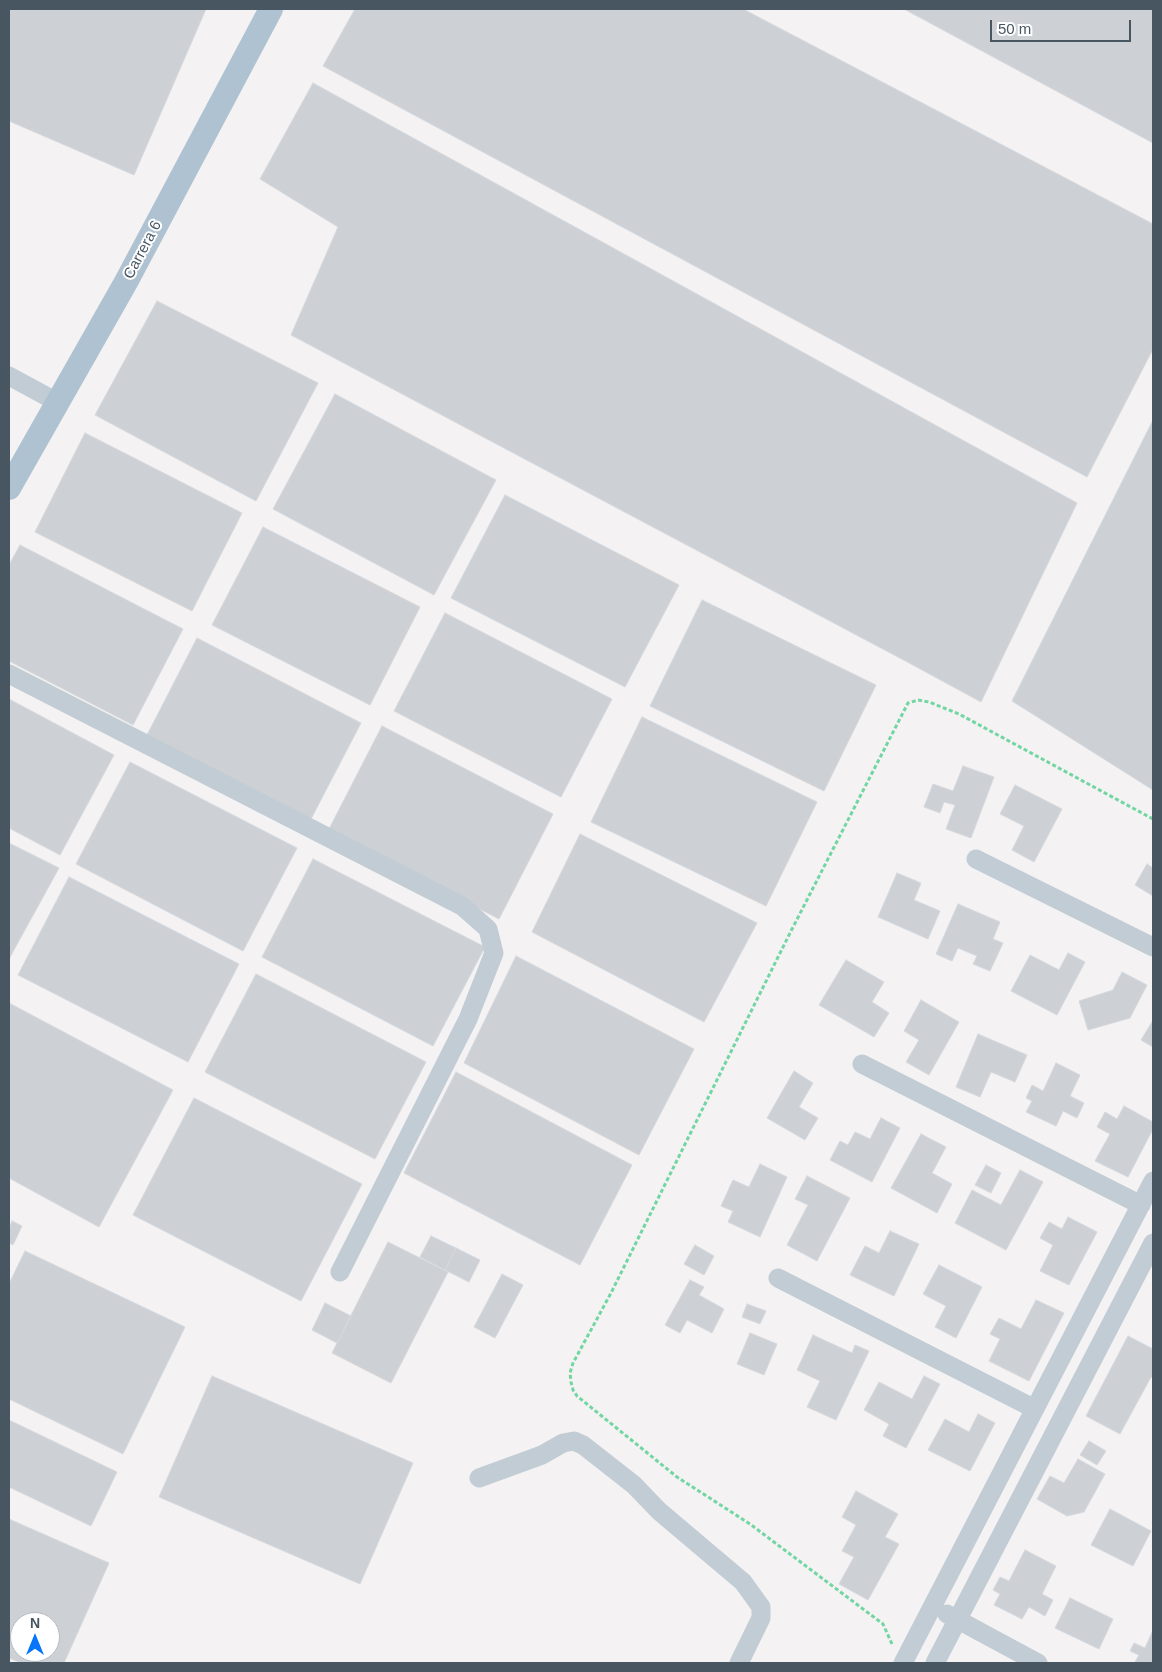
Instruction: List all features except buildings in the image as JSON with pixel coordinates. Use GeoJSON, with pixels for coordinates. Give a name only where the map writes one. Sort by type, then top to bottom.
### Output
{"type":"FeatureCollection","features":[{"type":"Feature","properties":{"kind":"main road","name":"Carrera 6"},"geometry":{"type":"LineString","coordinates":[[9,488],[126,282],[271,9]]}},
{"type":"Feature","properties":{"kind":"street"},"geometry":{"type":"LineString","coordinates":[[9,376],[57,402]]}},
{"type":"Feature","properties":{"kind":"street"},"geometry":{"type":"LineString","coordinates":[[9,674],[462,906],[488,929],[494,954],[468,1019],[340,1272]]}},
{"type":"Feature","properties":{"kind":"street"},"geometry":{"type":"LineString","coordinates":[[976,860],[1153,947]]}},
{"type":"Feature","properties":{"kind":"street"},"geometry":{"type":"LineString","coordinates":[[862,1064],[1141,1205]]}},
{"type":"Feature","properties":{"kind":"street"},"geometry":{"type":"LineString","coordinates":[[898,1655],[932,1606],[1153,1181]]}},
{"type":"Feature","properties":{"kind":"street"},"geometry":{"type":"LineString","coordinates":[[935,1663],[1153,1243]]}},
{"type":"Feature","properties":{"kind":"street"},"geometry":{"type":"LineString","coordinates":[[778,1278],[1035,1408]]}},
{"type":"Feature","properties":{"kind":"street"},"geometry":{"type":"LineString","coordinates":[[1092,1300],[1117,1313]]}},
{"type":"Feature","properties":{"kind":"street"},"geometry":{"type":"LineString","coordinates":[[479,1478],[542,1455],[563,1443],[574,1441],[583,1445],[634,1485],[659,1512],[743,1582],[761,1607],[761,1618],[739,1663]]}},
{"type":"Feature","properties":{"kind":"street"},"geometry":{"type":"LineString","coordinates":[[932,1606],[1038,1663]]}},
{"type":"Feature","properties":{"kind":"path"},"geometry":{"type":"LineString","coordinates":[[898,1655],[883,1624],[750,1524],[677,1477],[578,1396],[573,1390],[571,1382],[570,1373],[573,1363],[611,1293],[799,915],[908,703],[918,700],[929,702],[959,714],[1153,819]]}}]}
